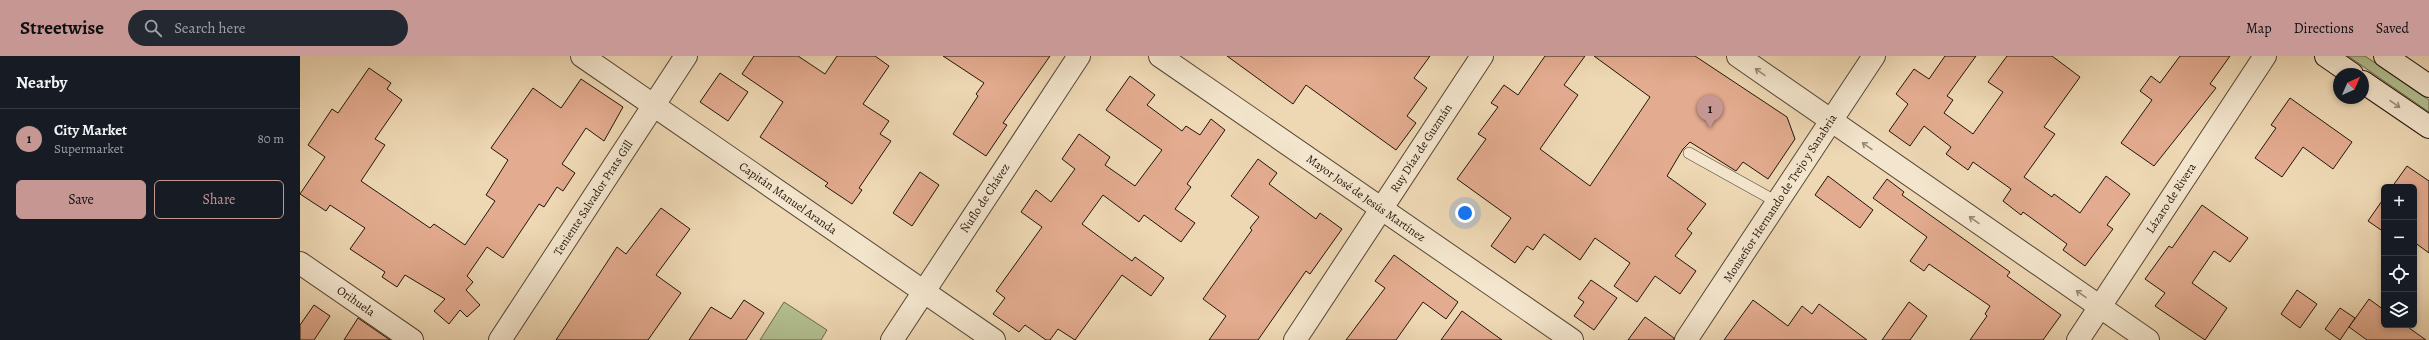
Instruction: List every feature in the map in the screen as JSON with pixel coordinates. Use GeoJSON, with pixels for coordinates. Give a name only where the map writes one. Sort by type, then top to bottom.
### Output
{"type":"FeatureCollection","features":[{"type":"Feature","properties":{"kind":"street","name":"Capitán Manuel Aranda"},"geometry":{"type":"LineString","coordinates":[[582,56],[994,340]]}},
{"type":"Feature","properties":{"kind":"street","name":"Teniente Salvador Prats Gill"},"geometry":{"type":"LineString","coordinates":[[500,340],[686,56]]}},
{"type":"Feature","properties":{"kind":"street","name":"Ñuflo de Chávez"},"geometry":{"type":"LineString","coordinates":[[892,340],[1079,56]]}},
{"type":"Feature","properties":{"kind":"street","name":"Mayor José de Jesús Martínez"},"geometry":{"type":"LineString","coordinates":[[1160,56],[1572,340]]}},
{"type":"Feature","properties":{"kind":"street","name":"Ruy Díaz de Guzmán"},"geometry":{"type":"LineString","coordinates":[[1295,340],[1482,56]]}},
{"type":"Feature","properties":{"kind":"street"},"geometry":{"type":"LineString","coordinates":[[1738,56],[2148,340]]}},
{"type":"Feature","properties":{"kind":"street","name":"Monseñor Hernando de Trejo y Sanabria"},"geometry":{"type":"LineString","coordinates":[[1686,340],[1874,56]]}},
{"type":"Feature","properties":{"kind":"street","name":"Lázaro de Rivera"},"geometry":{"type":"LineString","coordinates":[[2078,340],[2265,56]]}},
{"type":"Feature","properties":{"kind":"street"},"geometry":{"type":"LineString","coordinates":[[2326,56],[2343,68]]}},
{"type":"Feature","properties":{"kind":"street"},"geometry":{"type":"LineString","coordinates":[[2385,56],[2429,86]]}},
{"type":"Feature","properties":{"kind":"street"},"geometry":{"type":"LineString","coordinates":[[2369,86],[2429,128]]}},
{"type":"Feature","properties":{"kind":"street","name":"Orihuela"},"geometry":{"type":"LineString","coordinates":[[300,263],[412,340]]}},
{"type":"Feature","properties":{"kind":"lane"},"geometry":{"type":"LineString","coordinates":[[1689,153],[1777,202]]}},
{"type":"Feature","properties":{"kind":"green space"},"geometry":{"type":"Polygon","coordinates":[[[2348,56],[2365,56],[2429,100],[2429,112],[2369,71],[2369,68],[2365,68],[2348,56]]]}},
{"type":"Feature","properties":{"kind":"green space"},"geometry":{"type":"Polygon","coordinates":[[[784,302],[827,330],[821,340],[760,340],[784,302]]]}},
{"type":"Feature","properties":{"kind":"building"},"geometry":{"type":"Polygon","coordinates":[[[754,56],[798,56],[825,74],[837,56],[875,56],[889,66],[863,104],[889,121],[880,134],[891,141],[859,188],[862,190],[852,204],[825,186],[828,183],[760,137],[783,102],[742,74],[754,56]]]}},
{"type":"Feature","properties":{"kind":"building"},"geometry":{"type":"Polygon","coordinates":[[[943,56],[1050,56],[1003,123],[1007,125],[986,156],[953,134],[978,96],[976,94],[984,83],[943,56]]]}},
{"type":"Feature","properties":{"kind":"building"},"geometry":{"type":"Polygon","coordinates":[[[1227,56],[1430,56],[1414,78],[1427,88],[1407,116],[1416,123],[1396,150],[1306,85],[1293,104],[1227,56]]]}},
{"type":"Feature","properties":{"kind":"building"},"geometry":{"type":"Polygon","coordinates":[[[1545,56],[1585,56],[1564,85],[1578,95],[1540,149],[1590,186],[1650,97],[1594,56],[1695,56],[1787,117],[1795,139],[1768,179],[1743,162],[1736,171],[1690,142],[1683,149],[1667,176],[1706,204],[1687,229],[1692,233],[1675,256],[1696,271],[1680,294],[1655,276],[1637,302],[1614,286],[1630,263],[1595,238],[1580,260],[1544,234],[1533,250],[1527,246],[1515,263],[1491,246],[1511,218],[1457,179],[1486,139],[1478,134],[1498,107],[1491,103],[1504,85],[1518,95],[1545,56]]]}},
{"type":"Feature","properties":{"kind":"building"},"geometry":{"type":"Polygon","coordinates":[[[1945,56],[1976,56],[1947,96],[1953,100],[1944,113],[1973,134],[2003,92],[1988,82],[2007,56],[2052,56],[2080,77],[2044,127],[2055,134],[2024,177],[2052,197],[2054,194],[2080,213],[2106,176],[2130,194],[2107,225],[2113,229],[2085,266],[2063,250],[2067,244],[2023,212],[2021,215],[2003,201],[2011,189],[1973,162],[1968,170],[1946,154],[1951,147],[1924,126],[1910,146],[1889,131],[1908,104],[1896,94],[1914,69],[1929,79],[1945,56]]]}},
{"type":"Feature","properties":{"kind":"building"},"geometry":{"type":"Polygon","coordinates":[[[2180,56],[2230,56],[2210,84],[2216,88],[2154,166],[2121,143],[2152,100],[2140,91],[2151,76],[2160,83],[2180,56]]]}},
{"type":"Feature","properties":{"kind":"building"},"geometry":{"type":"Polygon","coordinates":[[[369,68],[391,83],[387,89],[402,100],[375,139],[385,145],[361,181],[430,228],[434,224],[465,245],[495,201],[486,195],[508,160],[491,148],[533,88],[561,108],[581,79],[623,107],[604,141],[586,128],[562,164],[575,173],[563,191],[557,187],[544,207],[539,204],[503,258],[487,247],[467,276],[473,282],[466,290],[480,305],[467,317],[460,310],[449,324],[434,311],[445,299],[405,275],[397,287],[382,277],[385,272],[350,249],[365,228],[330,205],[326,211],[300,194],[325,157],[308,145],[332,109],[338,113],[369,68]]]}},
{"type":"Feature","properties":{"kind":"building"},"geometry":{"type":"Polygon","coordinates":[[[720,73],[748,92],[728,121],[700,102],[720,73]]]}},
{"type":"Feature","properties":{"kind":"building"},"geometry":{"type":"Polygon","coordinates":[[[1130,76],[1155,95],[1147,105],[1182,131],[1186,126],[1200,135],[1211,119],[1225,130],[1187,184],[1191,187],[1175,209],[1195,223],[1181,242],[1144,215],[1139,222],[1103,195],[1082,224],[1132,261],[1135,257],[1164,278],[1151,296],[1122,275],[1075,340],[1058,329],[1050,340],[1046,340],[1025,325],[1019,332],[993,314],[1005,298],[996,291],[1042,227],[1021,212],[1036,190],[1051,202],[1075,169],[1062,159],[1079,134],[1110,157],[1105,165],[1135,186],[1162,150],[1106,110],[1130,76]]]}},
{"type":"Feature","properties":{"kind":"building"},"geometry":{"type":"Polygon","coordinates":[[[2290,98],[2352,142],[2333,169],[2303,147],[2282,177],[2255,158],[2276,128],[2271,125],[2290,98]]]}},
{"type":"Feature","properties":{"kind":"building"},"geometry":{"type":"Polygon","coordinates":[[[1258,159],[1277,173],[1269,184],[1316,219],[1320,213],[1342,229],[1310,274],[1306,271],[1258,340],[1209,340],[1226,316],[1203,299],[1252,230],[1250,228],[1259,217],[1231,196],[1258,159]]]}},
{"type":"Feature","properties":{"kind":"building"},"geometry":{"type":"Polygon","coordinates":[[[2407,166],[2429,181],[2429,253],[2417,244],[2417,184],[2394,184],[2407,166]]]}},
{"type":"Feature","properties":{"kind":"building"},"geometry":{"type":"Polygon","coordinates":[[[920,172],[939,185],[912,226],[893,213],[920,172]]]}},
{"type":"Feature","properties":{"kind":"building"},"geometry":{"type":"Polygon","coordinates":[[[1828,176],[1873,210],[1860,228],[1815,195],[1828,176]]]}},
{"type":"Feature","properties":{"kind":"building"},"geometry":{"type":"Polygon","coordinates":[[[1887,179],[1904,192],[1902,195],[2010,272],[2007,276],[2061,315],[2043,340],[1970,340],[1987,316],[1985,314],[1990,306],[1929,264],[1924,271],[1910,261],[1927,237],[1873,198],[1887,179]]]}},
{"type":"Feature","properties":{"kind":"building"},"geometry":{"type":"Polygon","coordinates":[[[2381,202],[2381,230],[2368,221],[2381,202]]]}},
{"type":"Feature","properties":{"kind":"building"},"geometry":{"type":"Polygon","coordinates":[[[2202,205],[2248,238],[2230,262],[2214,251],[2192,283],[2227,308],[2205,340],[2155,306],[2165,293],[2145,279],[2169,246],[2172,248],[2202,205]]]}},
{"type":"Feature","properties":{"kind":"building"},"geometry":{"type":"Polygon","coordinates":[[[661,208],[690,229],[656,275],[681,293],[648,340],[556,340],[617,247],[626,254],[661,208]]]}},
{"type":"Feature","properties":{"kind":"building"},"geometry":{"type":"Polygon","coordinates":[[[1394,255],[1458,302],[1446,319],[1423,302],[1396,340],[1346,340],[1385,288],[1375,281],[1394,255]]]}},
{"type":"Feature","properties":{"kind":"building"},"geometry":{"type":"Polygon","coordinates":[[[1591,280],[1617,298],[1594,330],[1574,316],[1584,302],[1578,298],[1591,280]]]}},
{"type":"Feature","properties":{"kind":"building"},"geometry":{"type":"Polygon","coordinates":[[[2297,290],[2317,304],[2300,328],[2281,314],[2297,290]]]}},
{"type":"Feature","properties":{"kind":"building"},"geometry":{"type":"Polygon","coordinates":[[[2369,299],[2381,308],[2381,328],[2409,328],[2426,340],[2367,340],[2349,327],[2369,299]]]}},
{"type":"Feature","properties":{"kind":"building"},"geometry":{"type":"Polygon","coordinates":[[[744,300],[764,313],[746,340],[689,340],[711,307],[731,319],[744,300]]]}},
{"type":"Feature","properties":{"kind":"building"},"geometry":{"type":"Polygon","coordinates":[[[1753,300],[1788,326],[1802,306],[1812,314],[1819,304],[1867,340],[1724,340],[1753,300]]]}},
{"type":"Feature","properties":{"kind":"building"},"geometry":{"type":"Polygon","coordinates":[[[1909,302],[1927,316],[1910,340],[1882,340],[1909,302]]]}},
{"type":"Feature","properties":{"kind":"building"},"geometry":{"type":"Polygon","coordinates":[[[314,305],[330,316],[314,340],[300,340],[300,325],[314,305]]]}},
{"type":"Feature","properties":{"kind":"building"},"geometry":{"type":"Polygon","coordinates":[[[2340,308],[2355,318],[2340,340],[2325,329],[2340,308]]]}},
{"type":"Feature","properties":{"kind":"building"},"geometry":{"type":"Polygon","coordinates":[[[1462,311],[1502,340],[1441,340],[1462,311]]]}},
{"type":"Feature","properties":{"kind":"building"},"geometry":{"type":"Polygon","coordinates":[[[1645,317],[1674,338],[1674,340],[1628,340],[1645,317]]]}},
{"type":"Feature","properties":{"kind":"building"},"geometry":{"type":"Polygon","coordinates":[[[358,318],[390,340],[344,340],[358,318]]]}},
{"type":"Feature","properties":{"kind":"place","name":"City Market"},"geometry":{"type":"Point","coordinates":[1710,128]}}]}
